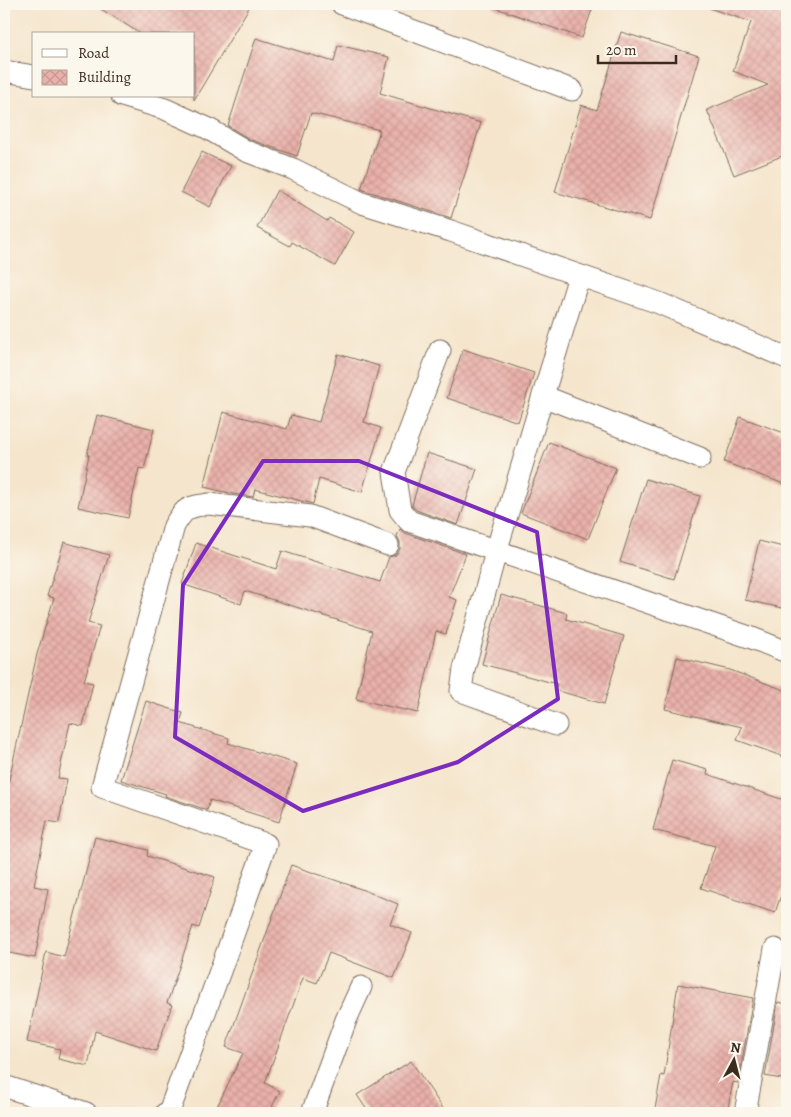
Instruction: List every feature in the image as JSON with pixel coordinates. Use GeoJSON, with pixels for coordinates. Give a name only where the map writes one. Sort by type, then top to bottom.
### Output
{"type":"FeatureCollection","features":[{"type":"Feature","properties":{"kind":"street"},"geometry":{"type":"LineString","coordinates":[[342,4],[572,90]]}},
{"type":"Feature","properties":{"kind":"street"},"geometry":{"type":"LineString","coordinates":[[4,71],[32,76]]}},
{"type":"Feature","properties":{"kind":"street"},"geometry":{"type":"LineString","coordinates":[[129,98],[165,109],[207,128],[246,151],[293,169],[362,203],[451,231],[659,303],[787,358]]}},
{"type":"Feature","properties":{"kind":"street"},"geometry":{"type":"LineString","coordinates":[[556,725],[461,691],[464,669],[496,552],[579,276]]}},
{"type":"Feature","properties":{"kind":"street"},"geometry":{"type":"LineString","coordinates":[[440,350],[394,472],[400,510],[408,521],[752,638],[787,652]]}},
{"type":"Feature","properties":{"kind":"street"},"geometry":{"type":"LineString","coordinates":[[543,396],[700,458]]}},
{"type":"Feature","properties":{"kind":"street"},"geometry":{"type":"LineString","coordinates":[[166,1113],[168,1112],[266,844],[102,787],[174,526],[182,511],[194,506],[209,504],[310,516],[388,545]]}},
{"type":"Feature","properties":{"kind":"street"},"geometry":{"type":"LineString","coordinates":[[745,1113],[775,949]]}},
{"type":"Feature","properties":{"kind":"street"},"geometry":{"type":"LineString","coordinates":[[312,1113],[346,1020],[361,987]]}},
{"type":"Feature","properties":{"kind":"street"},"geometry":{"type":"LineString","coordinates":[[4,1086],[86,1113]]}},
{"type":"Feature","properties":{"kind":"highlighted area"},"geometry":{"type":"Polygon","coordinates":[[[263,461],[359,461],[537,532],[558,699],[458,762],[303,811],[175,737],[183,585],[263,461]]]}},
{"type":"Feature","properties":{"kind":"building"},"geometry":{"type":"Polygon","coordinates":[[[93,4],[251,4],[194,100],[195,32],[138,32],[93,4]]]}},
{"type":"Feature","properties":{"kind":"building"},"geometry":{"type":"Polygon","coordinates":[[[494,4],[594,4],[582,38],[493,7],[494,4]]]}},
{"type":"Feature","properties":{"kind":"building"},"geometry":{"type":"Polygon","coordinates":[[[710,4],[787,4],[787,154],[734,175],[707,110],[768,85],[733,71],[751,22],[709,8],[710,4]]]}},
{"type":"Feature","properties":{"kind":"building"},"geometry":{"type":"Polygon","coordinates":[[[621,32],[699,56],[650,220],[555,192],[581,105],[597,110],[621,32]]]}},
{"type":"Feature","properties":{"kind":"building"},"geometry":{"type":"Polygon","coordinates":[[[256,38],[334,62],[338,45],[389,57],[380,93],[481,123],[451,218],[361,189],[380,130],[311,113],[297,156],[251,140],[228,126],[256,38]]]}},
{"type":"Feature","properties":{"kind":"building"},"geometry":{"type":"Polygon","coordinates":[[[202,152],[231,166],[210,207],[181,192],[202,152]]]}},
{"type":"Feature","properties":{"kind":"building"},"geometry":{"type":"Polygon","coordinates":[[[277,190],[327,221],[329,218],[354,232],[335,266],[292,242],[290,246],[257,228],[277,190]]]}},
{"type":"Feature","properties":{"kind":"building"},"geometry":{"type":"Polygon","coordinates":[[[463,349],[534,373],[518,422],[447,398],[463,349]]]}},
{"type":"Feature","properties":{"kind":"building"},"geometry":{"type":"Polygon","coordinates":[[[338,354],[379,366],[364,422],[381,428],[362,492],[319,479],[313,504],[255,489],[253,497],[204,487],[223,412],[287,429],[291,415],[319,422],[338,354]]]}},
{"type":"Feature","properties":{"kind":"building"},"geometry":{"type":"Polygon","coordinates":[[[97,415],[154,429],[144,469],[139,468],[128,518],[78,507],[89,455],[87,455],[97,415]]]}},
{"type":"Feature","properties":{"kind":"building"},"geometry":{"type":"Polygon","coordinates":[[[740,417],[787,434],[787,485],[724,462],[740,417]]]}},
{"type":"Feature","properties":{"kind":"building"},"geometry":{"type":"Polygon","coordinates":[[[549,442],[616,468],[588,539],[521,513],[549,442]]]}},
{"type":"Feature","properties":{"kind":"building"},"geometry":{"type":"Polygon","coordinates":[[[427,453],[477,469],[458,525],[416,510],[412,505],[427,453]]]}},
{"type":"Feature","properties":{"kind":"building"},"geometry":{"type":"Polygon","coordinates":[[[646,479],[700,496],[674,579],[620,562],[646,479]]]}},
{"type":"Feature","properties":{"kind":"building"},"geometry":{"type":"Polygon","coordinates":[[[400,529],[405,533],[466,554],[449,597],[457,600],[446,634],[436,631],[418,713],[356,699],[372,631],[245,591],[241,604],[182,584],[196,543],[276,569],[282,551],[380,582],[389,557],[396,555],[400,549],[400,542],[397,536],[400,529]]]}},
{"type":"Feature","properties":{"kind":"building"},"geometry":{"type":"Polygon","coordinates":[[[759,541],[787,548],[787,609],[745,600],[759,541]]]}},
{"type":"Feature","properties":{"kind":"building"},"geometry":{"type":"Polygon","coordinates":[[[64,542],[109,555],[88,623],[100,626],[84,681],[93,683],[83,726],[70,723],[58,778],[67,779],[59,823],[47,821],[34,886],[48,889],[35,958],[4,952],[4,802],[37,654],[54,598],[47,596],[64,542]]]}},
{"type":"Feature","properties":{"kind":"building"},"geometry":{"type":"Polygon","coordinates":[[[501,595],[567,613],[566,619],[624,636],[604,704],[555,690],[557,684],[482,664],[501,595]]]}},
{"type":"Feature","properties":{"kind":"building"},"geometry":{"type":"Polygon","coordinates":[[[677,657],[730,670],[787,691],[787,758],[737,740],[742,727],[665,709],[677,657]]]}},
{"type":"Feature","properties":{"kind":"building"},"geometry":{"type":"Polygon","coordinates":[[[146,701],[183,713],[180,723],[229,738],[228,743],[297,764],[279,822],[210,800],[207,810],[165,796],[166,794],[121,780],[146,701]]]}},
{"type":"Feature","properties":{"kind":"building"},"geometry":{"type":"Polygon","coordinates":[[[672,760],[708,770],[707,774],[787,801],[787,877],[775,913],[701,888],[715,846],[653,830],[672,760]]]}},
{"type":"Feature","properties":{"kind":"building"},"geometry":{"type":"Polygon","coordinates":[[[95,837],[148,850],[147,856],[215,877],[199,928],[193,926],[167,1003],[172,1005],[156,1051],[95,1031],[88,1066],[58,1059],[60,1049],[27,1042],[46,952],[64,957],[95,837]]]}},
{"type":"Feature","properties":{"kind":"building"},"geometry":{"type":"Polygon","coordinates":[[[291,865],[398,904],[390,924],[412,933],[394,978],[329,953],[317,983],[303,978],[265,1083],[280,1091],[269,1113],[214,1113],[243,1053],[226,1047],[291,865]]]}},
{"type":"Feature","properties":{"kind":"building"},"geometry":{"type":"Polygon","coordinates":[[[678,984],[753,998],[738,1083],[733,1082],[727,1113],[677,1113],[655,1109],[661,1075],[664,1076],[678,984]]]}},
{"type":"Feature","properties":{"kind":"building"},"geometry":{"type":"Polygon","coordinates":[[[778,1002],[787,1004],[787,1080],[765,1076],[778,1002]]]}},
{"type":"Feature","properties":{"kind":"building"},"geometry":{"type":"Polygon","coordinates":[[[411,1061],[446,1113],[369,1113],[357,1095],[411,1061]]]}}]}
